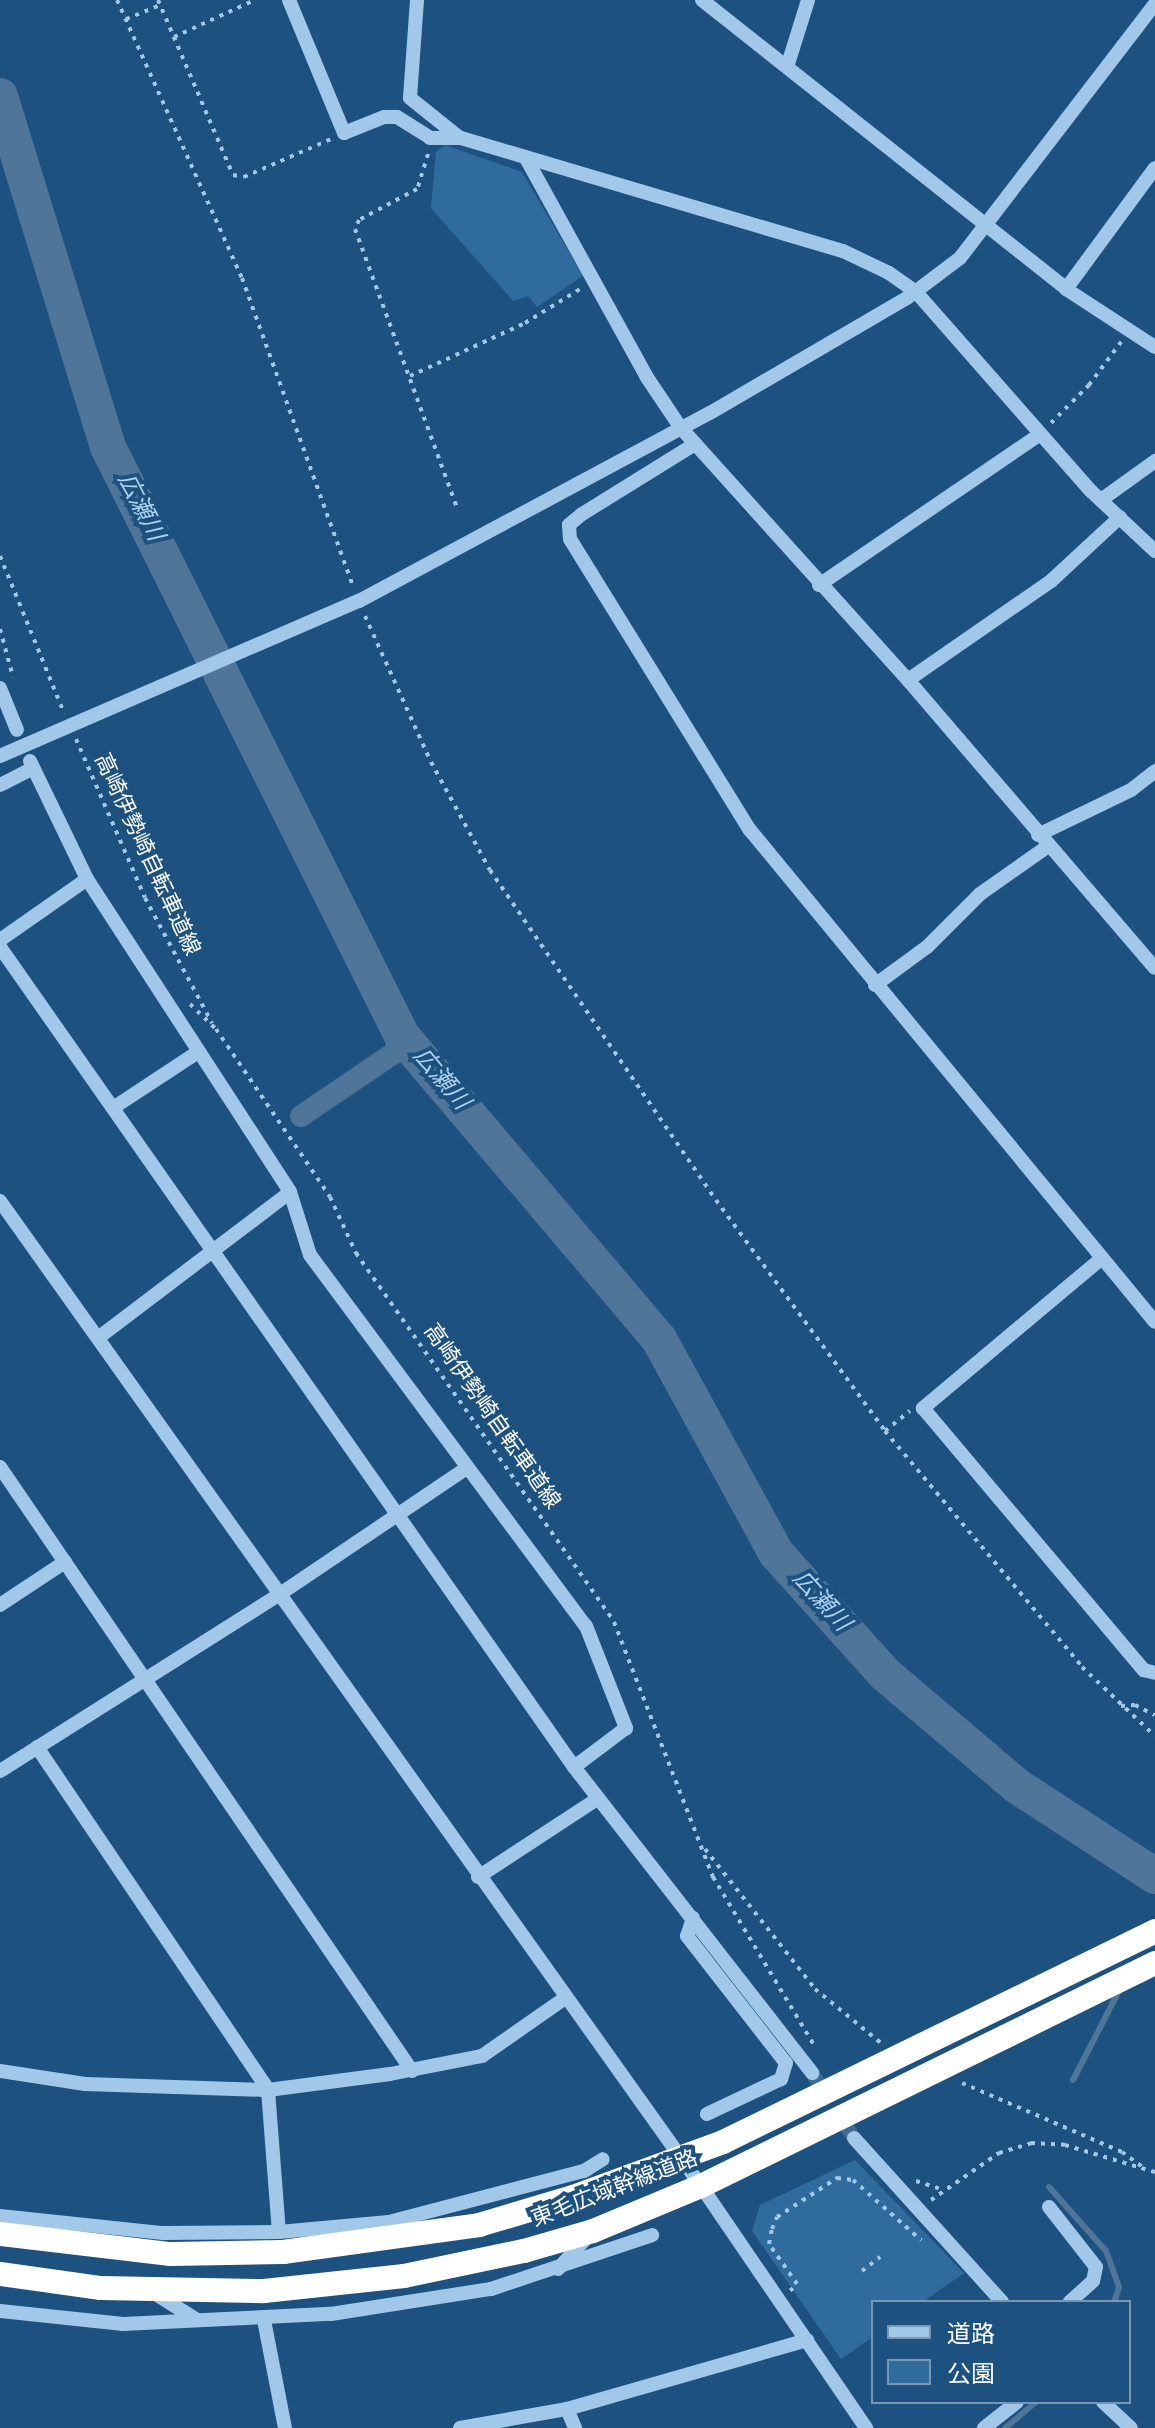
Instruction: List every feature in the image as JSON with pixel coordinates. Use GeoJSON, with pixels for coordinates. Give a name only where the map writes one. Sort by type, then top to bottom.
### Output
{"type":"FeatureCollection","features":[{"type":"Feature","properties":{"kind":"highway","name":"東毛広域幹線道路"},"geometry":{"type":"LineString","coordinates":[[0,2221],[171,2254],[283,2252],[410,2238],[492,2221],[681,2160],[1155,1931]]}},
{"type":"Feature","properties":{"kind":"highway","name":"東毛広域幹線道路"},"geometry":{"type":"LineString","coordinates":[[0,2274],[151,2291],[264,2291],[378,2279],[476,2262],[593,2231],[955,2072],[1155,1963]]}},
{"type":"Feature","properties":{"kind":"street"},"geometry":{"type":"LineString","coordinates":[[289,0],[344,133],[384,117],[397,117],[430,138],[461,138],[843,251],[916,292],[1040,434],[1101,500],[1155,551]]}},
{"type":"Feature","properties":{"kind":"street"},"geometry":{"type":"LineString","coordinates":[[417,0],[410,98],[461,138]]}},
{"type":"Feature","properties":{"kind":"street"},"geometry":{"type":"LineString","coordinates":[[702,0],[788,64],[1066,289],[1155,347]]}},
{"type":"Feature","properties":{"kind":"street"},"geometry":{"type":"LineString","coordinates":[[788,64],[808,0]]}},
{"type":"Feature","properties":{"kind":"street"},"geometry":{"type":"LineString","coordinates":[[0,756],[72,716],[358,602],[681,428],[916,292],[960,258],[986,227],[1155,4]]}},
{"type":"Feature","properties":{"kind":"street"},"geometry":{"type":"LineString","coordinates":[[527,160],[681,428],[819,585],[908,680],[1155,968]]}},
{"type":"Feature","properties":{"kind":"street"},"geometry":{"type":"LineString","coordinates":[[1066,289],[1155,168]]}},
{"type":"Feature","properties":{"kind":"street"},"geometry":{"type":"LineString","coordinates":[[819,585],[1040,434]]}},
{"type":"Feature","properties":{"kind":"street"},"geometry":{"type":"LineString","coordinates":[[695,444],[582,514],[569,525],[570,539],[750,830],[1155,1322]]}},
{"type":"Feature","properties":{"kind":"street"},"geometry":{"type":"LineString","coordinates":[[1101,500],[1155,461]]}},
{"type":"Feature","properties":{"kind":"street"},"geometry":{"type":"LineString","coordinates":[[908,680],[1051,581],[1120,517]]}},
{"type":"Feature","properties":{"kind":"street"},"geometry":{"type":"LineString","coordinates":[[0,688],[16,726],[0,730]]}},
{"type":"Feature","properties":{"kind":"street"},"geometry":{"type":"LineString","coordinates":[[0,785],[32,764],[87,879],[290,1192],[310,1255],[465,1469],[586,1626],[626,1728],[574,1767]]}},
{"type":"Feature","properties":{"kind":"street"},"geometry":{"type":"LineString","coordinates":[[875,985],[927,947],[980,894],[1043,841],[1131,790],[1155,771]]}},
{"type":"Feature","properties":{"kind":"street"},"geometry":{"type":"LineString","coordinates":[[0,940],[87,879]]}},
{"type":"Feature","properties":{"kind":"street"},"geometry":{"type":"LineString","coordinates":[[0,947],[394,1517],[597,1799],[812,2073]]}},
{"type":"Feature","properties":{"kind":"street"},"geometry":{"type":"LineString","coordinates":[[113,1108],[198,1052]]}},
{"type":"Feature","properties":{"kind":"street"},"geometry":{"type":"LineString","coordinates":[[98,1338],[290,1192]]}},
{"type":"Feature","properties":{"kind":"street"},"geometry":{"type":"LineString","coordinates":[[0,1201],[478,1877],[701,2186],[866,2428]]}},
{"type":"Feature","properties":{"kind":"street"},"geometry":{"type":"LineString","coordinates":[[1102,1258],[923,1408],[1144,1670],[1155,1673]]}},
{"type":"Feature","properties":{"kind":"street"},"geometry":{"type":"LineString","coordinates":[[0,1467],[412,2071]]}},
{"type":"Feature","properties":{"kind":"street"},"geometry":{"type":"LineString","coordinates":[[0,1771],[280,1594],[465,1469]]}},
{"type":"Feature","properties":{"kind":"street"},"geometry":{"type":"LineString","coordinates":[[0,1605],[65,1562]]}},
{"type":"Feature","properties":{"kind":"street"},"geometry":{"type":"LineString","coordinates":[[37,1747],[268,2090],[273,2107],[279,2232]]}},
{"type":"Feature","properties":{"kind":"street"},"geometry":{"type":"LineString","coordinates":[[478,1877],[597,1799]]}},
{"type":"Feature","properties":{"kind":"street"},"geometry":{"type":"LineString","coordinates":[[693,1918],[687,1936],[786,2063],[781,2079],[707,2114]]}},
{"type":"Feature","properties":{"kind":"street"},"geometry":{"type":"LineString","coordinates":[[0,2071],[85,2084],[268,2090],[412,2071],[482,2056],[565,1998]]}},
{"type":"Feature","properties":{"kind":"street"},"geometry":{"type":"LineString","coordinates":[[854,2138],[1000,2300]]}},
{"type":"Feature","properties":{"kind":"street"},"geometry":{"type":"LineString","coordinates":[[0,2221],[163,2233],[279,2232],[389,2222],[584,2171],[603,2159]]}},
{"type":"Feature","properties":{"kind":"street"},"geometry":{"type":"LineString","coordinates":[[1049,2207],[1096,2267],[1093,2281],[1072,2300]]}},
{"type":"Feature","properties":{"kind":"street"},"geometry":{"type":"LineString","coordinates":[[389,2222],[410,2238]]}},
{"type":"Feature","properties":{"kind":"street"},"geometry":{"type":"LineString","coordinates":[[557,2270],[593,2231]]}},
{"type":"Feature","properties":{"kind":"street"},"geometry":{"type":"LineString","coordinates":[[0,2311],[82,2323],[264,2320],[409,2304],[557,2270],[652,2235]]}},
{"type":"Feature","properties":{"kind":"street"},"geometry":{"type":"LineString","coordinates":[[151,2291],[197,2320]]}},
{"type":"Feature","properties":{"kind":"street"},"geometry":{"type":"LineString","coordinates":[[264,2320],[285,2428]]}},
{"type":"Feature","properties":{"kind":"street"},"geometry":{"type":"LineString","coordinates":[[460,2428],[567,2409],[807,2340]]}},
{"type":"Feature","properties":{"kind":"street"},"geometry":{"type":"LineString","coordinates":[[984,2428],[1014,2404]]}},
{"type":"Feature","properties":{"kind":"street"},"geometry":{"type":"LineString","coordinates":[[1105,2404],[1131,2428]]}},
{"type":"Feature","properties":{"kind":"street"},"geometry":{"type":"LineString","coordinates":[[567,2409],[575,2428]]}},
{"type":"Feature","properties":{"kind":"path"},"geometry":{"type":"LineString","coordinates":[[117,0],[242,278],[358,602],[431,762],[490,870],[716,1200],[885,1431],[1082,1667],[1155,1736]]}},
{"type":"Feature","properties":{"kind":"path"},"geometry":{"type":"LineString","coordinates":[[174,37],[255,0]]}},
{"type":"Feature","properties":{"kind":"path"},"geometry":{"type":"LineString","coordinates":[[126,19],[159,2],[233,175],[244,177],[344,133]]}},
{"type":"Feature","properties":{"kind":"path"},"geometry":{"type":"LineString","coordinates":[[430,138],[427,170],[417,189],[359,220],[355,229],[457,507]]}},
{"type":"Feature","properties":{"kind":"path"},"geometry":{"type":"LineString","coordinates":[[409,377],[525,323],[595,279]]}},
{"type":"Feature","properties":{"kind":"path"},"geometry":{"type":"LineString","coordinates":[[1040,434],[1089,385],[1130,330]]}},
{"type":"Feature","properties":{"kind":"path"},"geometry":{"type":"LineString","coordinates":[[0,556],[72,716]]}},
{"type":"Feature","properties":{"kind":"path","name":"高崎伊勢崎自転車道線"},"geometry":{"type":"LineString","coordinates":[[74,735],[145,898],[216,1029],[330,1197],[356,1253],[614,1622],[713,1877],[819,2054]]}},
{"type":"Feature","properties":{"kind":"path","name":"高崎伊勢崎自転車道線"},"geometry":{"type":"LineString","coordinates":[[185,1000],[216,1029]]}},
{"type":"Feature","properties":{"kind":"path"},"geometry":{"type":"LineString","coordinates":[[885,1431],[911,1410]]}},
{"type":"Feature","properties":{"kind":"path"},"geometry":{"type":"LineString","coordinates":[[1121,1706],[1135,1705],[1155,1715]]}},
{"type":"Feature","properties":{"kind":"path","name":"高崎伊勢崎自転車道線"},"geometry":{"type":"LineString","coordinates":[[701,1844],[815,1989],[883,2045]]}},
{"type":"Feature","properties":{"kind":"path"},"geometry":{"type":"LineString","coordinates":[[955,2072],[1122,2152],[1147,2170]]}},
{"type":"Feature","properties":{"kind":"path"},"geometry":{"type":"LineString","coordinates":[[944,2190],[999,2153],[1031,2143],[1065,2145],[1155,2172]]}},
{"type":"Feature","properties":{"kind":"path"},"geometry":{"type":"LineString","coordinates":[[789,2293],[797,2284],[769,2244],[777,2217],[837,2178],[853,2180],[927,2243],[939,2232]]}},
{"type":"Feature","properties":{"kind":"path"},"geometry":{"type":"LineString","coordinates":[[862,2271],[880,2257]]}},
{"type":"Feature","properties":{"kind":"green space"},"geometry":{"type":"Polygon","coordinates":[[[445,145],[522,172],[583,276],[537,307],[528,296],[513,301],[431,208],[436,152],[445,145]]]}},
{"type":"Feature","properties":{"kind":"green space"},"geometry":{"type":"Polygon","coordinates":[[[855,2160],[964,2273],[926,2300],[871,2300],[871,2338],[841,2359],[752,2231],[760,2205],[855,2160]]]}},
{"type":"Feature","properties":{"kind":"waterway","name":"広瀬川"},"geometry":{"type":"LineString","coordinates":[[0,96],[108,447],[402,1036],[659,1339],[776,1553],[885,1674],[1017,1786],[1155,1876]]}},
{"type":"Feature","properties":{"kind":"waterway"},"geometry":{"type":"LineString","coordinates":[[301,1116],[409,1043]]}},
{"type":"Feature","properties":{"kind":"waterway"},"geometry":{"type":"LineString","coordinates":[[1073,2080],[1119,1991]]}},
{"type":"Feature","properties":{"kind":"waterway"},"geometry":{"type":"LineString","coordinates":[[1049,2187],[1106,2251],[1119,2287],[1115,2300]]}},
{"type":"Feature","properties":{"kind":"waterway"},"geometry":{"type":"LineString","coordinates":[[1005,2428],[1034,2404]]}},
{"type":"Feature","properties":{"kind":"tunnel"},"geometry":{"type":"LineString","coordinates":[[812,2073],[854,2138]]}}]}
